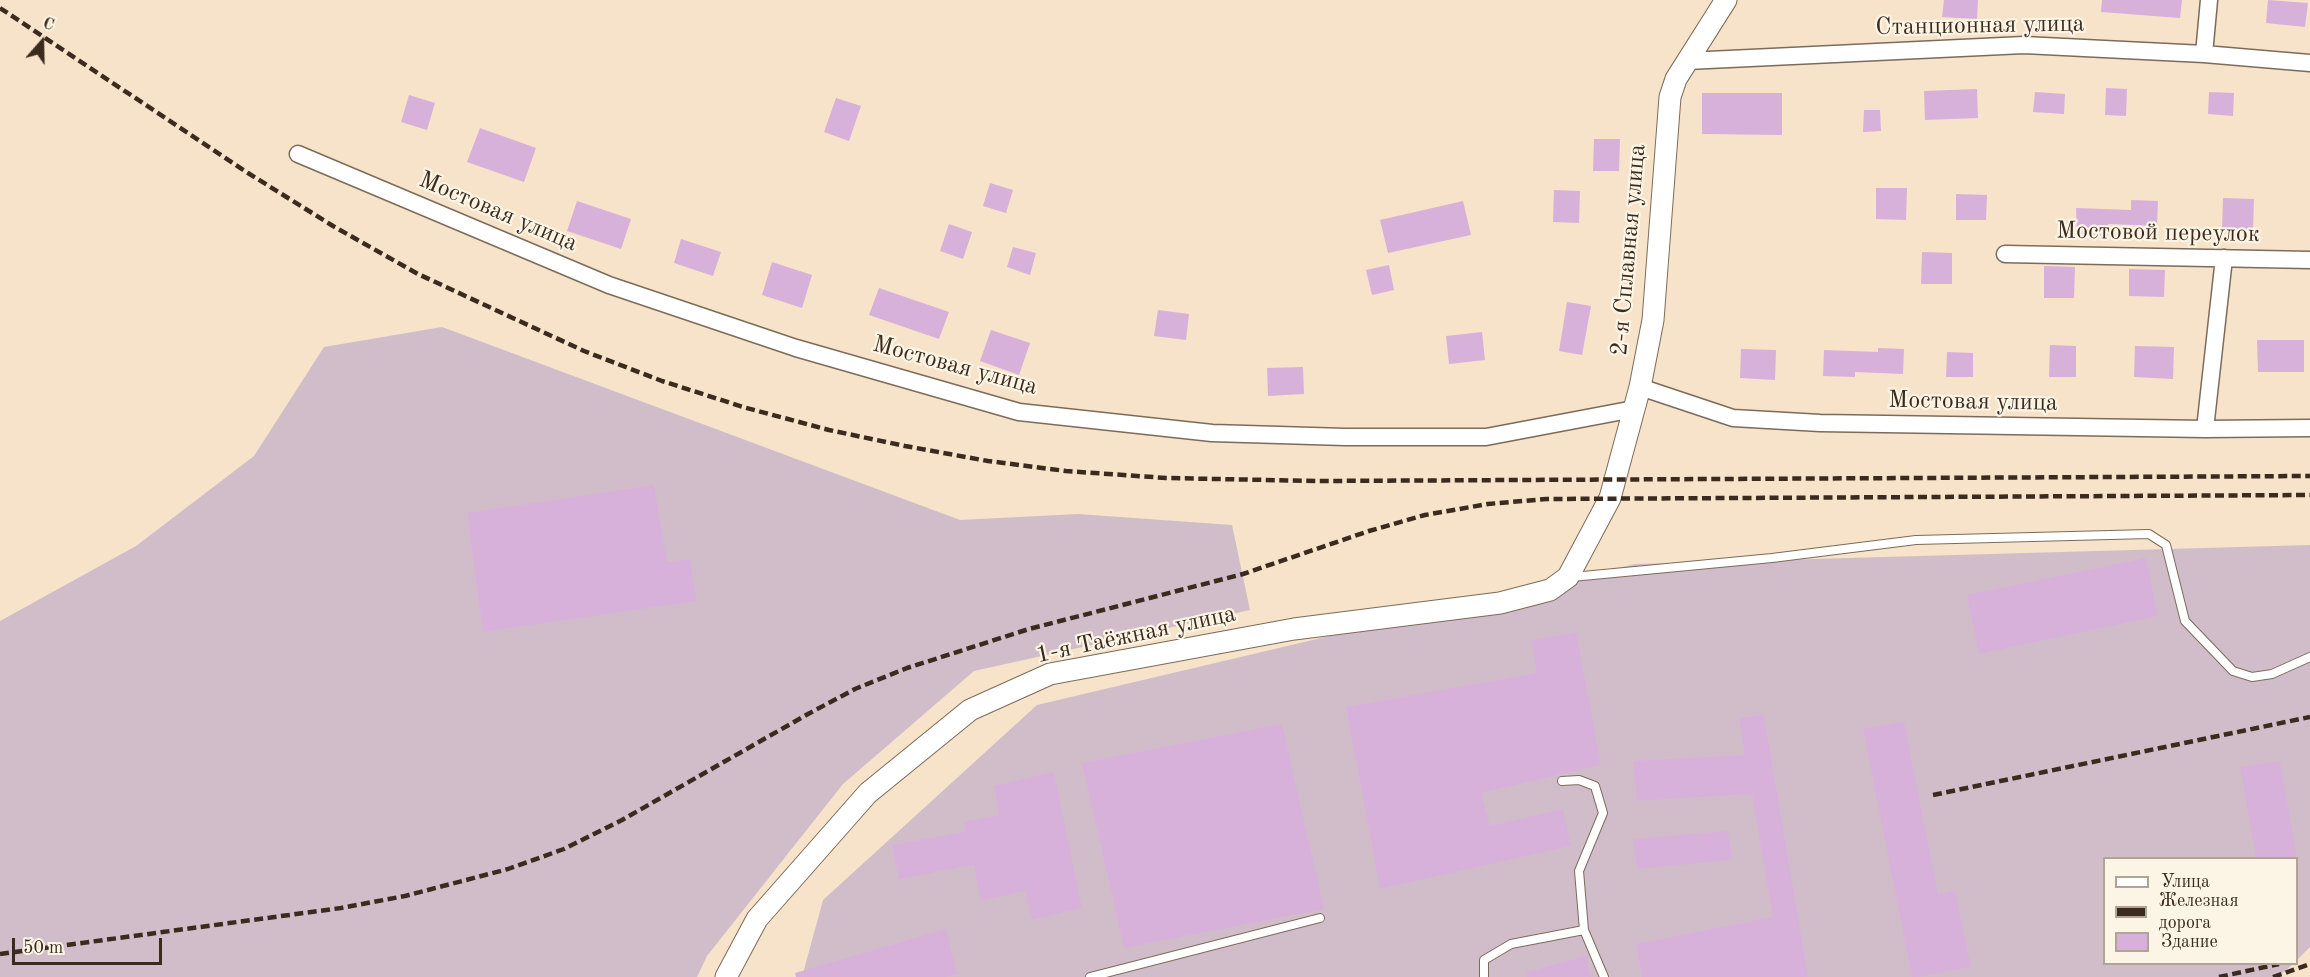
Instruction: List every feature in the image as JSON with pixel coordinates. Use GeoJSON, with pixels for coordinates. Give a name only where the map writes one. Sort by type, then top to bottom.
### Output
{"type":"FeatureCollection","features":[{"type":"Feature","properties":{"kind":"street","name":"2-я Сплавная улица"},"geometry":{"type":"LineString","coordinates":[[1568,577],[1610,498],[1640,387],[1653,320],[1670,98],[1676,79],[1725,0]]}},
{"type":"Feature","properties":{"kind":"street"},"geometry":{"type":"LineString","coordinates":[[2204,54],[2209,0]]}},
{"type":"Feature","properties":{"kind":"street","name":"Станционная улица"},"geometry":{"type":"LineString","coordinates":[[1687,61],[2024,45],[2204,54],[2310,63]]}},
{"type":"Feature","properties":{"kind":"street","name":"Мостовая улица"},"geometry":{"type":"LineString","coordinates":[[298,154],[609,285],[796,348],[1019,412],[1212,433],[1345,437],[1486,437],[1634,409]]}},
{"type":"Feature","properties":{"kind":"street","name":"Мостовой переулок"},"geometry":{"type":"LineString","coordinates":[[2005,254],[2310,260]]}},
{"type":"Feature","properties":{"kind":"street"},"geometry":{"type":"LineString","coordinates":[[2205,429],[2224,258]]}},
{"type":"Feature","properties":{"kind":"street","name":"Мостовая улица"},"geometry":{"type":"LineString","coordinates":[[1640,387],[1733,418],[1820,423],[2205,429],[2310,428]]}},
{"type":"Feature","properties":{"kind":"street","name":"1-я Таёжная улица"},"geometry":{"type":"LineString","coordinates":[[726,977],[757,919],[868,793],[970,710],[1050,674],[1294,628],[1500,603],[1550,590],[1568,577]]}},
{"type":"Feature","properties":{"kind":"lane"},"geometry":{"type":"LineString","coordinates":[[1568,577],[1772,558],[1917,540],[2149,534],[2166,545],[2185,621],[2233,671],[2252,677],[2272,674],[2310,657]]}},
{"type":"Feature","properties":{"kind":"lane"},"geometry":{"type":"LineString","coordinates":[[1562,781],[1579,780],[1595,786],[1603,813],[1579,871],[1584,930],[1604,977]]}},
{"type":"Feature","properties":{"kind":"lane"},"geometry":{"type":"LineString","coordinates":[[1090,977],[1320,918]]}},
{"type":"Feature","properties":{"kind":"lane"},"geometry":{"type":"LineString","coordinates":[[1484,977],[1484,960],[1511,944],[1584,930]]}},
{"type":"Feature","properties":{"kind":"shaded area"},"geometry":{"type":"Polygon","coordinates":[[[442,327],[960,520],[1078,514],[1232,525],[1250,610],[974,671],[843,784],[707,956],[697,977],[0,977],[0,621],[136,546],[254,456],[324,347],[442,327]]]}},
{"type":"Feature","properties":{"kind":"shaded area"},"geometry":{"type":"Polygon","coordinates":[[[2310,545],[2310,947],[2298,959],[2298,857],[2103,857],[2103,965],[2292,965],[2278,977],[802,977],[823,900],[1037,705],[1635,564],[2310,545]]]}},
{"type":"Feature","properties":{"kind":"building"},"geometry":{"type":"Polygon","coordinates":[[[1944,0],[1978,0],[1977,19],[1942,17],[1944,0]]]}},
{"type":"Feature","properties":{"kind":"building"},"geometry":{"type":"Polygon","coordinates":[[[2102,0],[2182,0],[2180,18],[2101,12],[2102,0]]]}},
{"type":"Feature","properties":{"kind":"building"},"geometry":{"type":"Polygon","coordinates":[[[2268,0],[2308,3],[2305,27],[2266,23],[2268,0]]]}},
{"type":"Feature","properties":{"kind":"building"},"geometry":{"type":"Polygon","coordinates":[[[2106,88],[2127,89],[2126,116],[2105,115],[2106,88]]]}},
{"type":"Feature","properties":{"kind":"building"},"geometry":{"type":"Polygon","coordinates":[[[1977,89],[1978,118],[1925,120],[1924,91],[1977,89]]]}},
{"type":"Feature","properties":{"kind":"building"},"geometry":{"type":"Polygon","coordinates":[[[2035,92],[2065,94],[2064,114],[2033,112],[2035,92]]]}},
{"type":"Feature","properties":{"kind":"building"},"geometry":{"type":"Polygon","coordinates":[[[2209,92],[2234,93],[2233,116],[2208,114],[2209,92]]]}},
{"type":"Feature","properties":{"kind":"building"},"geometry":{"type":"Polygon","coordinates":[[[1702,93],[1782,93],[1782,135],[1702,134],[1702,93]]]}},
{"type":"Feature","properties":{"kind":"building"},"geometry":{"type":"Polygon","coordinates":[[[409,95],[435,103],[427,130],[401,122],[409,95]]]}},
{"type":"Feature","properties":{"kind":"building"},"geometry":{"type":"Polygon","coordinates":[[[836,98],[861,106],[849,141],[824,132],[836,98]]]}},
{"type":"Feature","properties":{"kind":"building"},"geometry":{"type":"Polygon","coordinates":[[[1864,110],[1880,110],[1881,131],[1863,132],[1864,110]]]}},
{"type":"Feature","properties":{"kind":"building"},"geometry":{"type":"Polygon","coordinates":[[[480,128],[536,148],[524,182],[467,162],[480,128]]]}},
{"type":"Feature","properties":{"kind":"building"},"geometry":{"type":"Polygon","coordinates":[[[1594,139],[1620,139],[1619,171],[1593,171],[1594,139]]]}},
{"type":"Feature","properties":{"kind":"building"},"geometry":{"type":"Polygon","coordinates":[[[990,183],[1013,190],[1006,213],[983,206],[990,183]]]}},
{"type":"Feature","properties":{"kind":"building"},"geometry":{"type":"Polygon","coordinates":[[[1876,188],[1907,188],[1906,220],[1876,219],[1876,188]]]}},
{"type":"Feature","properties":{"kind":"building"},"geometry":{"type":"Polygon","coordinates":[[[1554,190],[1580,191],[1579,223],[1553,222],[1554,190]]]}},
{"type":"Feature","properties":{"kind":"building"},"geometry":{"type":"Polygon","coordinates":[[[1956,194],[1987,195],[1986,220],[1956,220],[1956,194]]]}},
{"type":"Feature","properties":{"kind":"building"},"geometry":{"type":"Polygon","coordinates":[[[2223,198],[2254,199],[2253,230],[2222,229],[2223,198]]]}},
{"type":"Feature","properties":{"kind":"building"},"geometry":{"type":"Polygon","coordinates":[[[2131,200],[2158,201],[2157,226],[2108,224],[2108,236],[2077,235],[2076,208],[2131,210],[2131,200]]]}},
{"type":"Feature","properties":{"kind":"building"},"geometry":{"type":"Polygon","coordinates":[[[577,201],[631,219],[621,249],[567,231],[577,201]]]}},
{"type":"Feature","properties":{"kind":"building"},"geometry":{"type":"Polygon","coordinates":[[[1463,201],[1471,235],[1388,253],[1380,220],[1463,201]]]}},
{"type":"Feature","properties":{"kind":"building"},"geometry":{"type":"Polygon","coordinates":[[[949,224],[972,232],[963,259],[940,251],[949,224]]]}},
{"type":"Feature","properties":{"kind":"building"},"geometry":{"type":"Polygon","coordinates":[[[681,239],[721,252],[713,276],[674,263],[681,239]]]}},
{"type":"Feature","properties":{"kind":"building"},"geometry":{"type":"Polygon","coordinates":[[[1013,247],[1036,253],[1030,275],[1007,267],[1013,247]]]}},
{"type":"Feature","properties":{"kind":"building"},"geometry":{"type":"Polygon","coordinates":[[[1922,252],[1952,253],[1952,284],[1921,284],[1922,252]]]}},
{"type":"Feature","properties":{"kind":"building"},"geometry":{"type":"Polygon","coordinates":[[[772,262],[812,275],[802,308],[762,295],[772,262]]]}},
{"type":"Feature","properties":{"kind":"building"},"geometry":{"type":"Polygon","coordinates":[[[1389,265],[1394,290],[1372,295],[1366,270],[1389,265]]]}},
{"type":"Feature","properties":{"kind":"building"},"geometry":{"type":"Polygon","coordinates":[[[2044,266],[2075,267],[2074,298],[2044,298],[2044,266]]]}},
{"type":"Feature","properties":{"kind":"building"},"geometry":{"type":"Polygon","coordinates":[[[2129,269],[2165,270],[2164,297],[2129,296],[2129,269]]]}},
{"type":"Feature","properties":{"kind":"building"},"geometry":{"type":"Polygon","coordinates":[[[879,288],[949,312],[939,339],[869,315],[879,288]]]}},
{"type":"Feature","properties":{"kind":"building"},"geometry":{"type":"Polygon","coordinates":[[[1567,302],[1591,306],[1582,355],[1559,351],[1567,302]]]}},
{"type":"Feature","properties":{"kind":"building"},"geometry":{"type":"Polygon","coordinates":[[[1158,310],[1189,314],[1186,340],[1154,336],[1158,310]]]}},
{"type":"Feature","properties":{"kind":"building"},"geometry":{"type":"Polygon","coordinates":[[[991,330],[1030,343],[1019,375],[980,361],[991,330]]]}},
{"type":"Feature","properties":{"kind":"building"},"geometry":{"type":"Polygon","coordinates":[[[1482,332],[1485,360],[1449,364],[1446,336],[1482,332]]]}},
{"type":"Feature","properties":{"kind":"building"},"geometry":{"type":"Polygon","coordinates":[[[2257,340],[2304,340],[2304,372],[2258,372],[2257,340]]]}},
{"type":"Feature","properties":{"kind":"building"},"geometry":{"type":"Polygon","coordinates":[[[2050,345],[2076,346],[2076,377],[2049,377],[2050,345]]]}},
{"type":"Feature","properties":{"kind":"building"},"geometry":{"type":"Polygon","coordinates":[[[2135,346],[2174,347],[2173,379],[2134,377],[2135,346]]]}},
{"type":"Feature","properties":{"kind":"building"},"geometry":{"type":"Polygon","coordinates":[[[1878,348],[1904,349],[1903,374],[1855,372],[1855,377],[1823,376],[1824,350],[1878,352],[1878,348]]]}},
{"type":"Feature","properties":{"kind":"building"},"geometry":{"type":"Polygon","coordinates":[[[1741,349],[1776,350],[1775,380],[1740,378],[1741,349]]]}},
{"type":"Feature","properties":{"kind":"building"},"geometry":{"type":"Polygon","coordinates":[[[1947,352],[1973,353],[1973,377],[1946,377],[1947,352]]]}},
{"type":"Feature","properties":{"kind":"building"},"geometry":{"type":"Polygon","coordinates":[[[1303,367],[1304,394],[1268,396],[1267,368],[1303,367]]]}},
{"type":"Feature","properties":{"kind":"building"},"geometry":{"type":"Polygon","coordinates":[[[654,485],[667,562],[690,559],[697,601],[483,632],[467,513],[654,485]]]}},
{"type":"Feature","properties":{"kind":"building"},"geometry":{"type":"Polygon","coordinates":[[[2146,558],[2158,616],[1979,654],[1967,595],[2146,558]]]}},
{"type":"Feature","properties":{"kind":"building"},"geometry":{"type":"Polygon","coordinates":[[[1576,632],[1601,765],[1481,793],[1490,826],[1563,809],[1571,846],[1380,889],[1346,707],[1537,673],[1531,641],[1576,632]]]}},
{"type":"Feature","properties":{"kind":"building"},"geometry":{"type":"Polygon","coordinates":[[[1764,715],[1808,977],[1642,977],[1636,944],[1773,917],[1752,794],[1637,801],[1633,761],[1745,755],[1739,718],[1764,715]]]}},
{"type":"Feature","properties":{"kind":"building"},"geometry":{"type":"Polygon","coordinates":[[[1904,722],[1938,894],[1955,891],[1971,967],[1918,977],[1912,977],[1863,729],[1904,722]]]}},
{"type":"Feature","properties":{"kind":"building"},"geometry":{"type":"Polygon","coordinates":[[[1282,724],[1324,909],[1124,948],[1082,763],[1282,724]]]}},
{"type":"Feature","properties":{"kind":"building"},"geometry":{"type":"Polygon","coordinates":[[[2280,761],[2297,857],[2256,857],[2240,767],[2280,761]]]}},
{"type":"Feature","properties":{"kind":"building"},"geometry":{"type":"Polygon","coordinates":[[[1054,772],[1082,908],[1032,920],[1025,891],[981,901],[974,865],[899,879],[892,845],[965,832],[964,822],[999,815],[994,786],[1054,772]]]}},
{"type":"Feature","properties":{"kind":"building"},"geometry":{"type":"Polygon","coordinates":[[[1728,831],[1732,860],[1637,869],[1633,839],[1728,831]]]}},
{"type":"Feature","properties":{"kind":"building"},"geometry":{"type":"Polygon","coordinates":[[[946,929],[957,974],[945,977],[796,977],[795,973],[946,929]]]}},
{"type":"Feature","properties":{"kind":"building"},"geometry":{"type":"Polygon","coordinates":[[[1586,956],[1591,977],[1527,977],[1527,972],[1586,956]]]}},
{"type":"Feature","properties":{"kind":"railway"},"geometry":{"type":"LineString","coordinates":[[0,8],[248,173],[333,226],[418,274],[584,351],[662,381],[743,407],[829,430],[905,446],[988,461],[1066,471],[1166,478],[1319,481],[2310,476]]}},
{"type":"Feature","properties":{"kind":"railway"},"geometry":{"type":"LineString","coordinates":[[0,954],[341,908],[405,896],[508,869],[564,849],[622,820],[808,714],[855,689],[907,668],[1029,629],[1243,574],[1369,531],[1425,515],[1488,504],[1546,499],[2310,495]]}},
{"type":"Feature","properties":{"kind":"railway"},"geometry":{"type":"LineString","coordinates":[[1933,795],[2310,717]]}},
{"type":"Feature","properties":{"kind":"railway"},"geometry":{"type":"LineString","coordinates":[[2273,977],[2310,964]]}},
{"type":"Feature","properties":{"kind":"railway"},"geometry":{"type":"LineString","coordinates":[[2219,977],[2274,965]]}}]}
